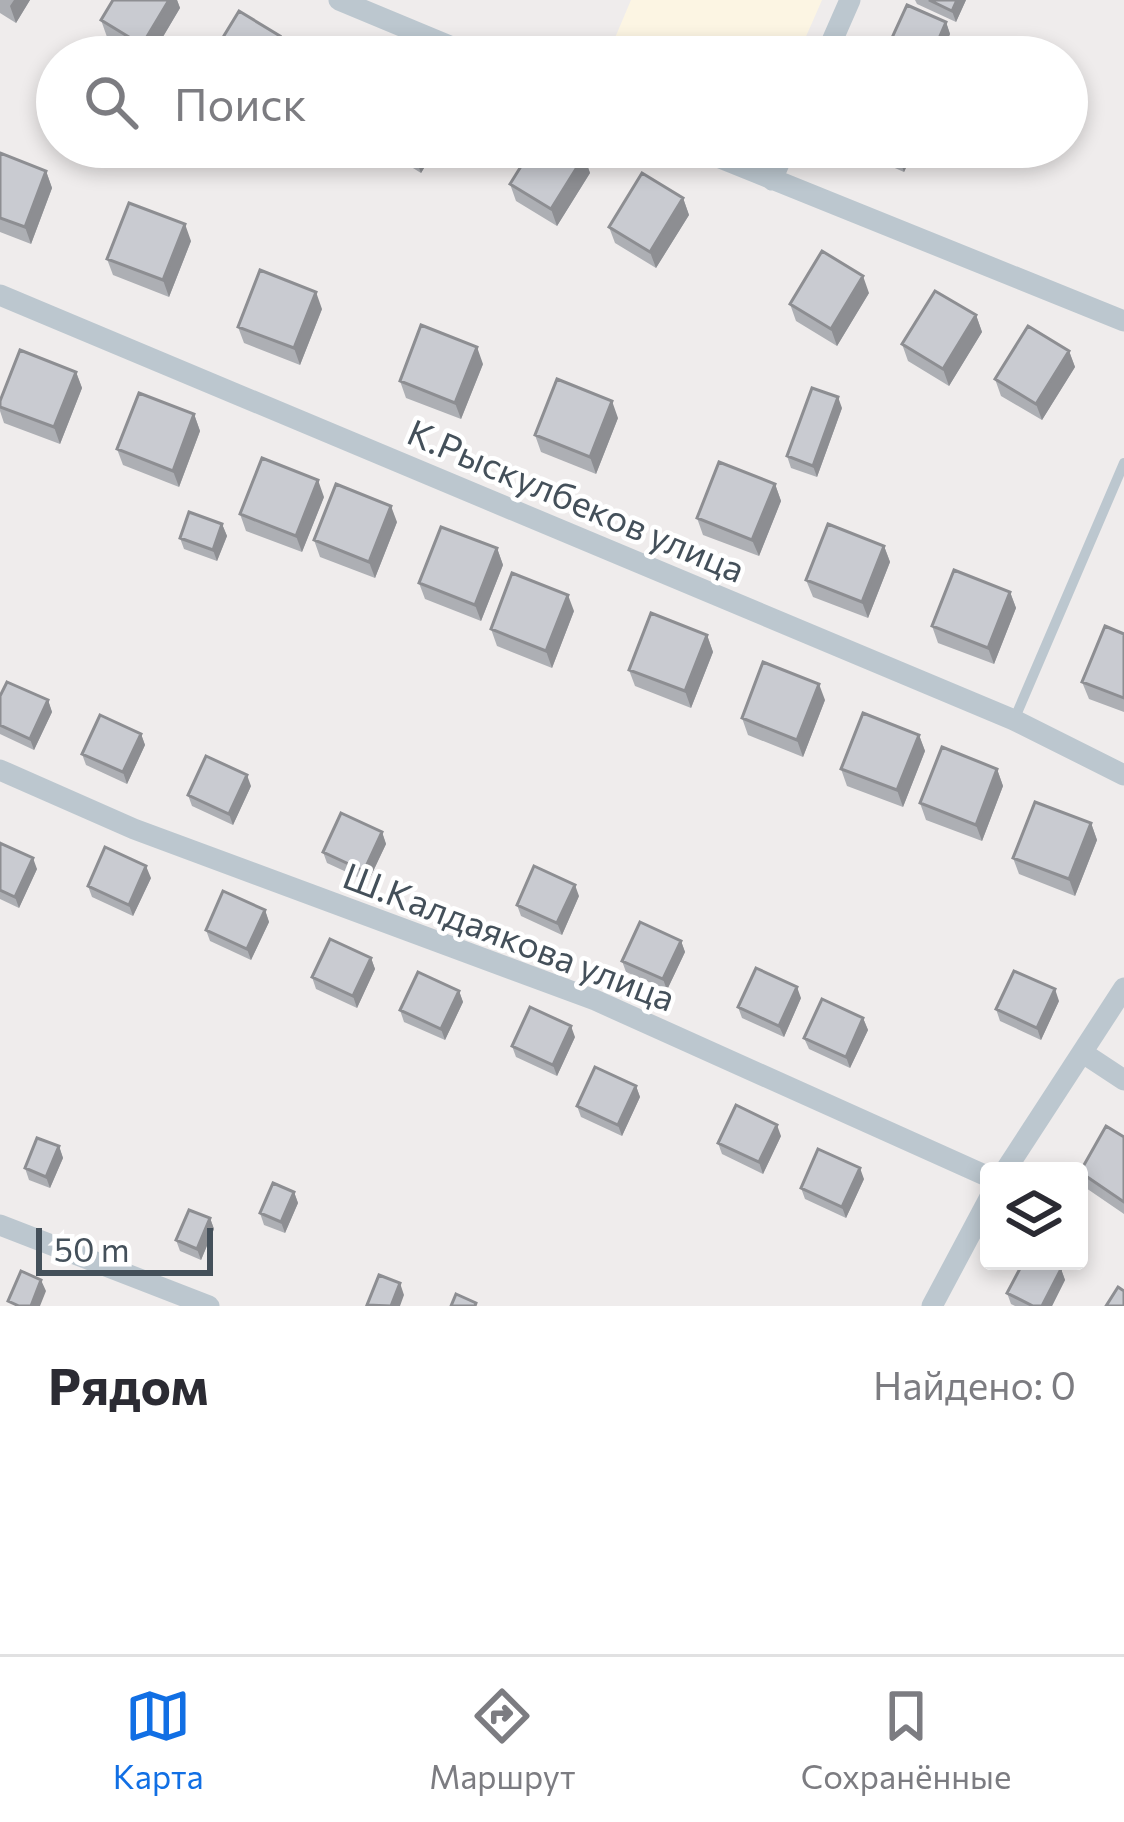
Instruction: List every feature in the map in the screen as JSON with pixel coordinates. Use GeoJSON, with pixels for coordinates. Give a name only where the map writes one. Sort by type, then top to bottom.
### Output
{"type":"FeatureCollection","features":[{"type":"Feature","properties":{"kind":"street"},"geometry":{"type":"LineString","coordinates":[[339,0],[426,36]]}},
{"type":"Feature","properties":{"kind":"street"},"geometry":{"type":"LineString","coordinates":[[834,36],[850,0]]}},
{"type":"Feature","properties":{"kind":"street"},"geometry":{"type":"LineString","coordinates":[[743,168],[1124,321]]}},
{"type":"Feature","properties":{"kind":"street"},"geometry":{"type":"LineString","coordinates":[[772,180],[777,168]]}},
{"type":"Feature","properties":{"kind":"street","name":"К.Рыскулбеков улица"},"geometry":{"type":"LineString","coordinates":[[0,295],[1014,720],[1124,775]]}},
{"type":"Feature","properties":{"kind":"street","name":"Ш.Калдаякова улица"},"geometry":{"type":"LineString","coordinates":[[0,770],[134,829],[595,1000],[980,1173]]}},
{"type":"Feature","properties":{"kind":"street"},"geometry":{"type":"LineString","coordinates":[[1011,1162],[1124,988]]}},
{"type":"Feature","properties":{"kind":"street"},"geometry":{"type":"LineString","coordinates":[[1083,1053],[1124,1080]]}},
{"type":"Feature","properties":{"kind":"street"},"geometry":{"type":"LineString","coordinates":[[932,1306],[980,1216]]}},
{"type":"Feature","properties":{"kind":"street"},"geometry":{"type":"LineString","coordinates":[[0,1225],[209,1306]]}},
{"type":"Feature","properties":{"kind":"lane"},"geometry":{"type":"LineString","coordinates":[[1014,720],[1124,463]]}},
{"type":"Feature","properties":{"kind":"shaded area"},"geometry":{"type":"Polygon","coordinates":[[[631,0],[822,0],[806,36],[616,36],[631,0]]]}},
{"type":"Feature","properties":{"kind":"building"},"geometry":{"type":"Polygon","coordinates":[[[113,0],[169,0],[147,36],[127,36],[101,20],[113,0]]]}},
{"type":"Feature","properties":{"kind":"building"},"geometry":{"type":"Polygon","coordinates":[[[929,0],[957,0],[952,11],[929,0]]]}},
{"type":"Feature","properties":{"kind":"building"},"geometry":{"type":"Polygon","coordinates":[[[907,5],[946,22],[940,36],[893,36],[907,5]]]}},
{"type":"Feature","properties":{"kind":"building"},"geometry":{"type":"Polygon","coordinates":[[[239,11],[280,36],[224,36],[239,11]]]}},
{"type":"Feature","properties":{"kind":"building"},"geometry":{"type":"Polygon","coordinates":[[[0,153],[46,171],[25,227],[0,218],[0,153]]]}},
{"type":"Feature","properties":{"kind":"building"},"geometry":{"type":"Polygon","coordinates":[[[520,168],[577,168],[551,209],[510,184],[520,168]]]}},
{"type":"Feature","properties":{"kind":"building"},"geometry":{"type":"Polygon","coordinates":[[[642,173],[683,198],[650,252],[609,227],[642,173]]]}},
{"type":"Feature","properties":{"kind":"building"},"geometry":{"type":"Polygon","coordinates":[[[129,203],[185,224],[163,280],[107,259],[129,203]]]}},
{"type":"Feature","properties":{"kind":"building"},"geometry":{"type":"Polygon","coordinates":[[[822,251],[863,276],[831,329],[790,304],[822,251]]]}},
{"type":"Feature","properties":{"kind":"building"},"geometry":{"type":"Polygon","coordinates":[[[260,270],[316,292],[294,348],[238,327],[260,270]]]}},
{"type":"Feature","properties":{"kind":"building"},"geometry":{"type":"Polygon","coordinates":[[[935,291],[976,315],[943,369],[902,344],[935,291]]]}},
{"type":"Feature","properties":{"kind":"building"},"geometry":{"type":"Polygon","coordinates":[[[421,325],[477,347],[455,403],[400,381],[421,325]]]}},
{"type":"Feature","properties":{"kind":"building"},"geometry":{"type":"Polygon","coordinates":[[[1028,326],[1069,351],[1036,404],[995,379],[1028,326]]]}},
{"type":"Feature","properties":{"kind":"building"},"geometry":{"type":"Polygon","coordinates":[[[20,350],[76,372],[54,427],[0,407],[20,350]]]}},
{"type":"Feature","properties":{"kind":"building"},"geometry":{"type":"Polygon","coordinates":[[[557,379],[612,401],[590,457],[535,435],[557,379]]]}},
{"type":"Feature","properties":{"kind":"building"},"geometry":{"type":"Polygon","coordinates":[[[812,388],[838,397],[813,466],[787,456],[812,388]]]}},
{"type":"Feature","properties":{"kind":"building"},"geometry":{"type":"Polygon","coordinates":[[[139,393],[194,414],[173,471],[117,449],[139,393]]]}},
{"type":"Feature","properties":{"kind":"building"},"geometry":{"type":"Polygon","coordinates":[[[262,458],[318,480],[296,536],[240,514],[262,458]]]}},
{"type":"Feature","properties":{"kind":"building"},"geometry":{"type":"Polygon","coordinates":[[[719,462],[775,484],[752,540],[697,518],[719,462]]]}},
{"type":"Feature","properties":{"kind":"building"},"geometry":{"type":"Polygon","coordinates":[[[336,484],[391,506],[369,562],[314,540],[336,484]]]}},
{"type":"Feature","properties":{"kind":"building"},"geometry":{"type":"Polygon","coordinates":[[[189,512],[222,524],[213,550],[180,538],[189,512]]]}},
{"type":"Feature","properties":{"kind":"building"},"geometry":{"type":"Polygon","coordinates":[[[828,524],[884,546],[862,602],[806,580],[828,524]]]}},
{"type":"Feature","properties":{"kind":"building"},"geometry":{"type":"Polygon","coordinates":[[[441,527],[497,548],[475,605],[419,583],[441,527]]]}},
{"type":"Feature","properties":{"kind":"building"},"geometry":{"type":"Polygon","coordinates":[[[954,570],[1010,592],[988,648],[932,626],[954,570]]]}},
{"type":"Feature","properties":{"kind":"building"},"geometry":{"type":"Polygon","coordinates":[[[512,573],[568,595],[546,651],[491,629],[512,573]]]}},
{"type":"Feature","properties":{"kind":"building"},"geometry":{"type":"Polygon","coordinates":[[[651,613],[707,635],[685,691],[629,670],[651,613]]]}},
{"type":"Feature","properties":{"kind":"building"},"geometry":{"type":"Polygon","coordinates":[[[1105,626],[1124,634],[1124,698],[1082,682],[1105,626]]]}},
{"type":"Feature","properties":{"kind":"building"},"geometry":{"type":"Polygon","coordinates":[[[763,662],[819,684],[797,740],[742,718],[763,662]]]}},
{"type":"Feature","properties":{"kind":"building"},"geometry":{"type":"Polygon","coordinates":[[[7,682],[48,700],[30,739],[0,725],[0,696],[7,682]]]}},
{"type":"Feature","properties":{"kind":"building"},"geometry":{"type":"Polygon","coordinates":[[[863,713],[919,735],[897,790],[841,769],[863,713]]]}},
{"type":"Feature","properties":{"kind":"building"},"geometry":{"type":"Polygon","coordinates":[[[100,715],[141,734],[123,772],[82,754],[100,715]]]}},
{"type":"Feature","properties":{"kind":"building"},"geometry":{"type":"Polygon","coordinates":[[[942,747],[997,769],[976,825],[920,803],[942,747]]]}},
{"type":"Feature","properties":{"kind":"building"},"geometry":{"type":"Polygon","coordinates":[[[206,756],[247,775],[229,814],[188,795],[206,756]]]}},
{"type":"Feature","properties":{"kind":"building"},"geometry":{"type":"Polygon","coordinates":[[[1035,802],[1091,823],[1069,879],[1013,858],[1035,802]]]}},
{"type":"Feature","properties":{"kind":"building"},"geometry":{"type":"Polygon","coordinates":[[[341,813],[382,832],[364,871],[323,852],[341,813]]]}},
{"type":"Feature","properties":{"kind":"building"},"geometry":{"type":"Polygon","coordinates":[[[0,843],[33,858],[15,897],[0,890],[0,843]]]}},
{"type":"Feature","properties":{"kind":"building"},"geometry":{"type":"Polygon","coordinates":[[[105,847],[146,866],[129,905],[88,886],[105,847]]]}},
{"type":"Feature","properties":{"kind":"building"},"geometry":{"type":"Polygon","coordinates":[[[534,866],[575,885],[557,923],[517,905],[534,866]]]}},
{"type":"Feature","properties":{"kind":"building"},"geometry":{"type":"Polygon","coordinates":[[[223,891],[265,910],[247,949],[206,930],[223,891]]]}},
{"type":"Feature","properties":{"kind":"building"},"geometry":{"type":"Polygon","coordinates":[[[640,922],[681,941],[663,979],[622,961],[640,922]]]}},
{"type":"Feature","properties":{"kind":"building"},"geometry":{"type":"Polygon","coordinates":[[[330,939],[371,958],[353,996],[312,977],[330,939]]]}},
{"type":"Feature","properties":{"kind":"building"},"geometry":{"type":"Polygon","coordinates":[[[756,968],[797,987],[779,1026],[738,1007],[756,968]]]}},
{"type":"Feature","properties":{"kind":"building"},"geometry":{"type":"Polygon","coordinates":[[[1014,971],[1055,989],[1037,1028],[996,1009],[1014,971]]]}},
{"type":"Feature","properties":{"kind":"building"},"geometry":{"type":"Polygon","coordinates":[[[418,972],[459,991],[441,1029],[400,1010],[418,972]]]}},
{"type":"Feature","properties":{"kind":"building"},"geometry":{"type":"Polygon","coordinates":[[[822,999],[863,1018],[846,1057],[804,1038],[822,999]]]}},
{"type":"Feature","properties":{"kind":"building"},"geometry":{"type":"Polygon","coordinates":[[[530,1007],[571,1026],[553,1065],[512,1046],[530,1007]]]}},
{"type":"Feature","properties":{"kind":"building"},"geometry":{"type":"Polygon","coordinates":[[[595,1067],[636,1086],[618,1125],[577,1106],[595,1067]]]}},
{"type":"Feature","properties":{"kind":"building"},"geometry":{"type":"Polygon","coordinates":[[[736,1105],[777,1125],[759,1162],[718,1143],[736,1105]]]}},
{"type":"Feature","properties":{"kind":"building"},"geometry":{"type":"Polygon","coordinates":[[[1106,1126],[1124,1137],[1124,1202],[1088,1177],[1086,1162],[1106,1126]]]}},
{"type":"Feature","properties":{"kind":"building"},"geometry":{"type":"Polygon","coordinates":[[[37,1138],[59,1146],[46,1177],[25,1168],[37,1138]]]}},
{"type":"Feature","properties":{"kind":"building"},"geometry":{"type":"Polygon","coordinates":[[[818,1149],[860,1168],[842,1207],[801,1188],[818,1149]]]}},
{"type":"Feature","properties":{"kind":"building"},"geometry":{"type":"Polygon","coordinates":[[[273,1183],[294,1192],[281,1222],[260,1213],[273,1183]]]}},
{"type":"Feature","properties":{"kind":"building"},"geometry":{"type":"Polygon","coordinates":[[[189,1210],[210,1218],[197,1249],[176,1240],[189,1210]]]}},
{"type":"Feature","properties":{"kind":"building"},"geometry":{"type":"Polygon","coordinates":[[[1019,1270],[1060,1270],[1042,1306],[1007,1293],[1019,1270]]]}},
{"type":"Feature","properties":{"kind":"building"},"geometry":{"type":"Polygon","coordinates":[[[21,1271],[41,1280],[31,1306],[8,1301],[21,1271]]]}},
{"type":"Feature","properties":{"kind":"building"},"geometry":{"type":"Polygon","coordinates":[[[379,1275],[400,1283],[391,1306],[367,1305],[379,1275]]]}},
{"type":"Feature","properties":{"kind":"building"},"geometry":{"type":"Polygon","coordinates":[[[1118,1287],[1124,1291],[1124,1306],[1106,1306],[1118,1287]]]}},
{"type":"Feature","properties":{"kind":"building"},"geometry":{"type":"Polygon","coordinates":[[[456,1294],[476,1303],[475,1306],[451,1306],[456,1294]]]}}]}
